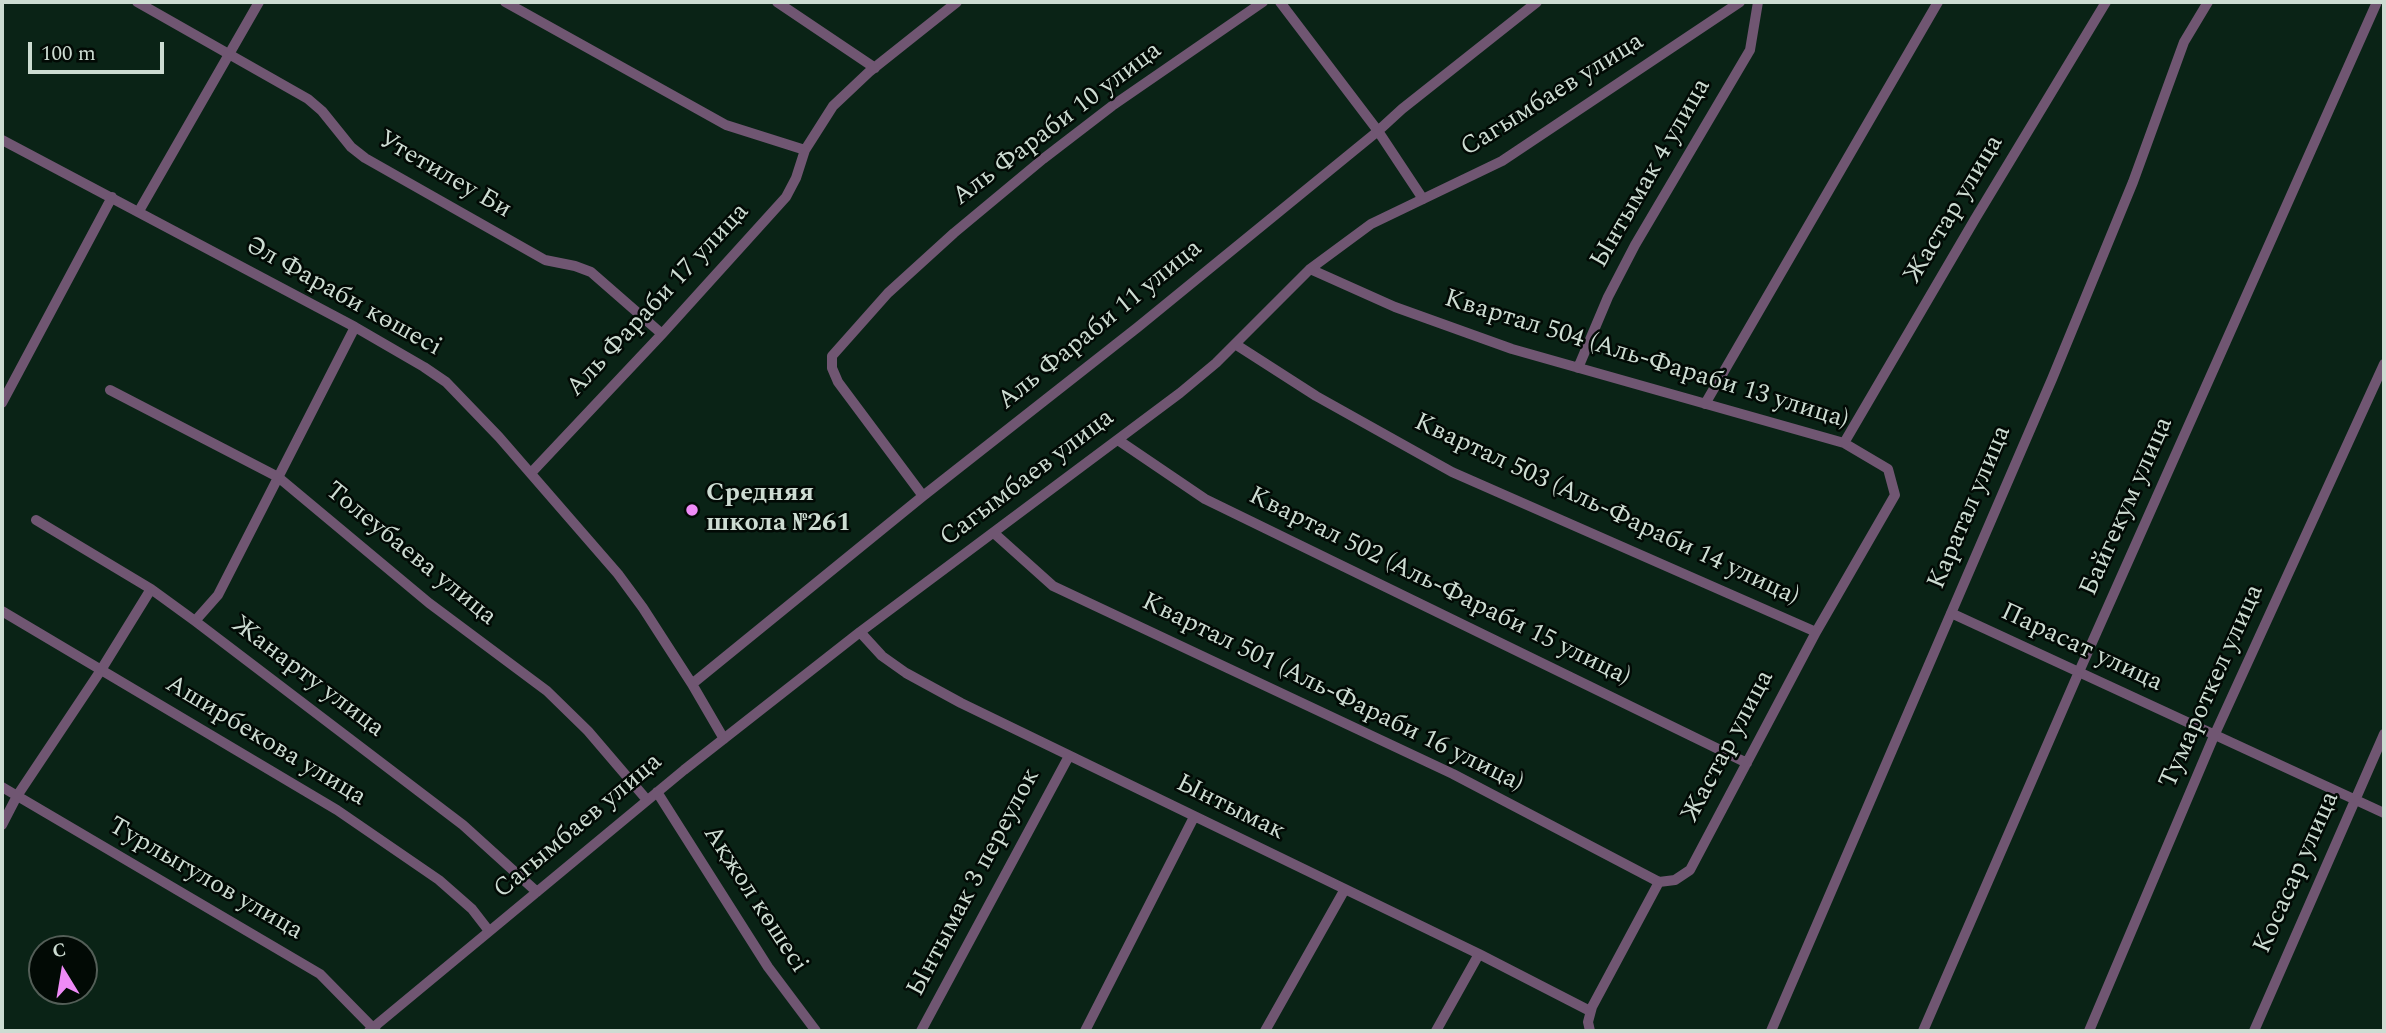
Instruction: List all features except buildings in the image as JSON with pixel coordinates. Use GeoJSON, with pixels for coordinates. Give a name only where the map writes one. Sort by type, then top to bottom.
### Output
{"type":"FeatureCollection","features":[{"type":"Feature","properties":{"kind":"street","name":"Утетилеу Би"},"geometry":{"type":"LineString","coordinates":[[137,2],[308,99],[322,111],[351,147],[365,158],[545,260],[591,272],[662,334]]}},
{"type":"Feature","properties":{"kind":"street"},"geometry":{"type":"LineString","coordinates":[[139,211],[259,2]]}},
{"type":"Feature","properties":{"kind":"street"},"geometry":{"type":"LineString","coordinates":[[505,2],[726,125],[805,150]]}},
{"type":"Feature","properties":{"kind":"street"},"geometry":{"type":"LineString","coordinates":[[778,2],[875,68]]}},
{"type":"Feature","properties":{"kind":"street","name":"Аль Фараби 17 улица"},"geometry":{"type":"LineString","coordinates":[[530,473],[662,334],[786,197],[796,178],[805,150],[833,106],[875,68],[957,2]]}},
{"type":"Feature","properties":{"kind":"street","name":"Аль Фараби 10 улица"},"geometry":{"type":"LineString","coordinates":[[923,496],[838,382],[832,368],[832,356],[888,293],[954,233],[1043,159],[1112,106],[1263,2]]}},
{"type":"Feature","properties":{"kind":"street"},"geometry":{"type":"LineString","coordinates":[[1280,2],[1378,131],[1423,199]]}},
{"type":"Feature","properties":{"kind":"street","name":"Аль Фараби 11 улица"},"geometry":{"type":"LineString","coordinates":[[692,684],[923,496],[1138,327],[1402,109],[1537,2]]}},
{"type":"Feature","properties":{"kind":"street","name":"Сагымбаев улица"},"geometry":{"type":"LineString","coordinates":[[373,1030],[647,800],[724,739],[860,632],[995,534],[1180,393],[1235,344],[1310,269],[1371,224],[1502,160],[1740,2]]}},
{"type":"Feature","properties":{"kind":"street","name":"Ынтымак 4 улица"},"geometry":{"type":"LineString","coordinates":[[1578,368],[1608,297],[1635,245],[1750,50],[1758,2]]}},
{"type":"Feature","properties":{"kind":"street"},"geometry":{"type":"LineString","coordinates":[[1705,404],[1938,2]]}},
{"type":"Feature","properties":{"kind":"street","name":"Жастар улица"},"geometry":{"type":"LineString","coordinates":[[1844,443],[2106,2]]}},
{"type":"Feature","properties":{"kind":"street","name":"Каратал улица"},"geometry":{"type":"LineString","coordinates":[[1771,1031],[2052,379],[2133,182],[2184,42],[2208,2]]}},
{"type":"Feature","properties":{"kind":"street","name":"Байгекум улица"},"geometry":{"type":"LineString","coordinates":[[1923,1031],[2078,674],[2377,2]]}},
{"type":"Feature","properties":{"kind":"street","name":"Әл Фараби көшесі"},"geometry":{"type":"LineString","coordinates":[[2,140],[355,327],[446,382],[618,574],[692,684],[724,739]]}},
{"type":"Feature","properties":{"kind":"street"},"geometry":{"type":"LineString","coordinates":[[2,403],[112,197]]}},
{"type":"Feature","properties":{"kind":"street","name":"Квартал 504 (Аль-Фараби 13 улица)"},"geometry":{"type":"LineString","coordinates":[[1310,269],[1395,307],[1512,349],[1844,443],[1888,469]]}},
{"type":"Feature","properties":{"kind":"street"},"geometry":{"type":"LineString","coordinates":[[195,621],[218,595],[355,327]]}},
{"type":"Feature","properties":{"kind":"street","name":"Квартал 503 (Аль-Фараби 14 улица)"},"geometry":{"type":"LineString","coordinates":[[1235,344],[1316,396],[1452,472],[1816,632]]}},
{"type":"Feature","properties":{"kind":"street","name":"Тумароткел улица"},"geometry":{"type":"LineString","coordinates":[[2089,1031],[2214,736],[2384,364]]}},
{"type":"Feature","properties":{"kind":"street","name":"Толеубаева улица"},"geometry":{"type":"LineString","coordinates":[[110,390],[278,477],[429,603],[547,691],[588,731],[647,800]]}},
{"type":"Feature","properties":{"kind":"street","name":"Квартал 502 (Аль-Фараби 15 улица)"},"geometry":{"type":"LineString","coordinates":[[1118,440],[1205,499],[1747,763]]}},
{"type":"Feature","properties":{"kind":"street","name":"Жастар улица"},"geometry":{"type":"LineString","coordinates":[[1659,882],[1675,880],[1690,870],[1816,632],[1895,495],[1888,469]]}},
{"type":"Feature","properties":{"kind":"street","name":"Жанарту улица"},"geometry":{"type":"LineString","coordinates":[[36,520],[151,589],[195,621],[463,825],[537,892]]}},
{"type":"Feature","properties":{"kind":"street","name":"Квартал 501 (Аль-Фараби 16 улица)"},"geometry":{"type":"LineString","coordinates":[[995,534],[1053,586],[1453,774],[1659,882]]}},
{"type":"Feature","properties":{"kind":"street"},"geometry":{"type":"LineString","coordinates":[[2,825],[17,796],[151,589]]}},
{"type":"Feature","properties":{"kind":"street","name":"Аширбекова улица"},"geometry":{"type":"LineString","coordinates":[[2,611],[337,810],[439,880],[472,909],[489,931]]}},
{"type":"Feature","properties":{"kind":"street","name":"Парасат улица"},"geometry":{"type":"LineString","coordinates":[[1951,614],[2384,813]]}},
{"type":"Feature","properties":{"kind":"street","name":"Ынтымак"},"geometry":{"type":"LineString","coordinates":[[860,632],[882,656],[906,673],[961,703],[1479,954],[1590,1012]]}},
{"type":"Feature","properties":{"kind":"street","name":"Косасар улица"},"geometry":{"type":"LineString","coordinates":[[2254,1031],[2384,734]]}},
{"type":"Feature","properties":{"kind":"street","name":"Ынтымак 3 переулок"},"geometry":{"type":"LineString","coordinates":[[921,1031],[1069,756]]}},
{"type":"Feature","properties":{"kind":"street","name":"Турлыгулов улица"},"geometry":{"type":"LineString","coordinates":[[2,788],[320,974],[373,1030]]}},
{"type":"Feature","properties":{"kind":"street","name":"Ақжол көшесі"},"geometry":{"type":"LineString","coordinates":[[657,792],[768,967],[816,1031]]}},
{"type":"Feature","properties":{"kind":"street"},"geometry":{"type":"LineString","coordinates":[[1085,1031],[1194,817]]}},
{"type":"Feature","properties":{"kind":"street"},"geometry":{"type":"LineString","coordinates":[[1590,1031],[1590,1012],[1659,882]]}},
{"type":"Feature","properties":{"kind":"street"},"geometry":{"type":"LineString","coordinates":[[1265,1031],[1345,889]]}},
{"type":"Feature","properties":{"kind":"street"},"geometry":{"type":"LineString","coordinates":[[1437,1031],[1479,954]]}},
{"type":"Feature","properties":{"kind":"place","name":"Средняя школа №261"},"geometry":{"type":"Point","coordinates":[692,510]}}]}
